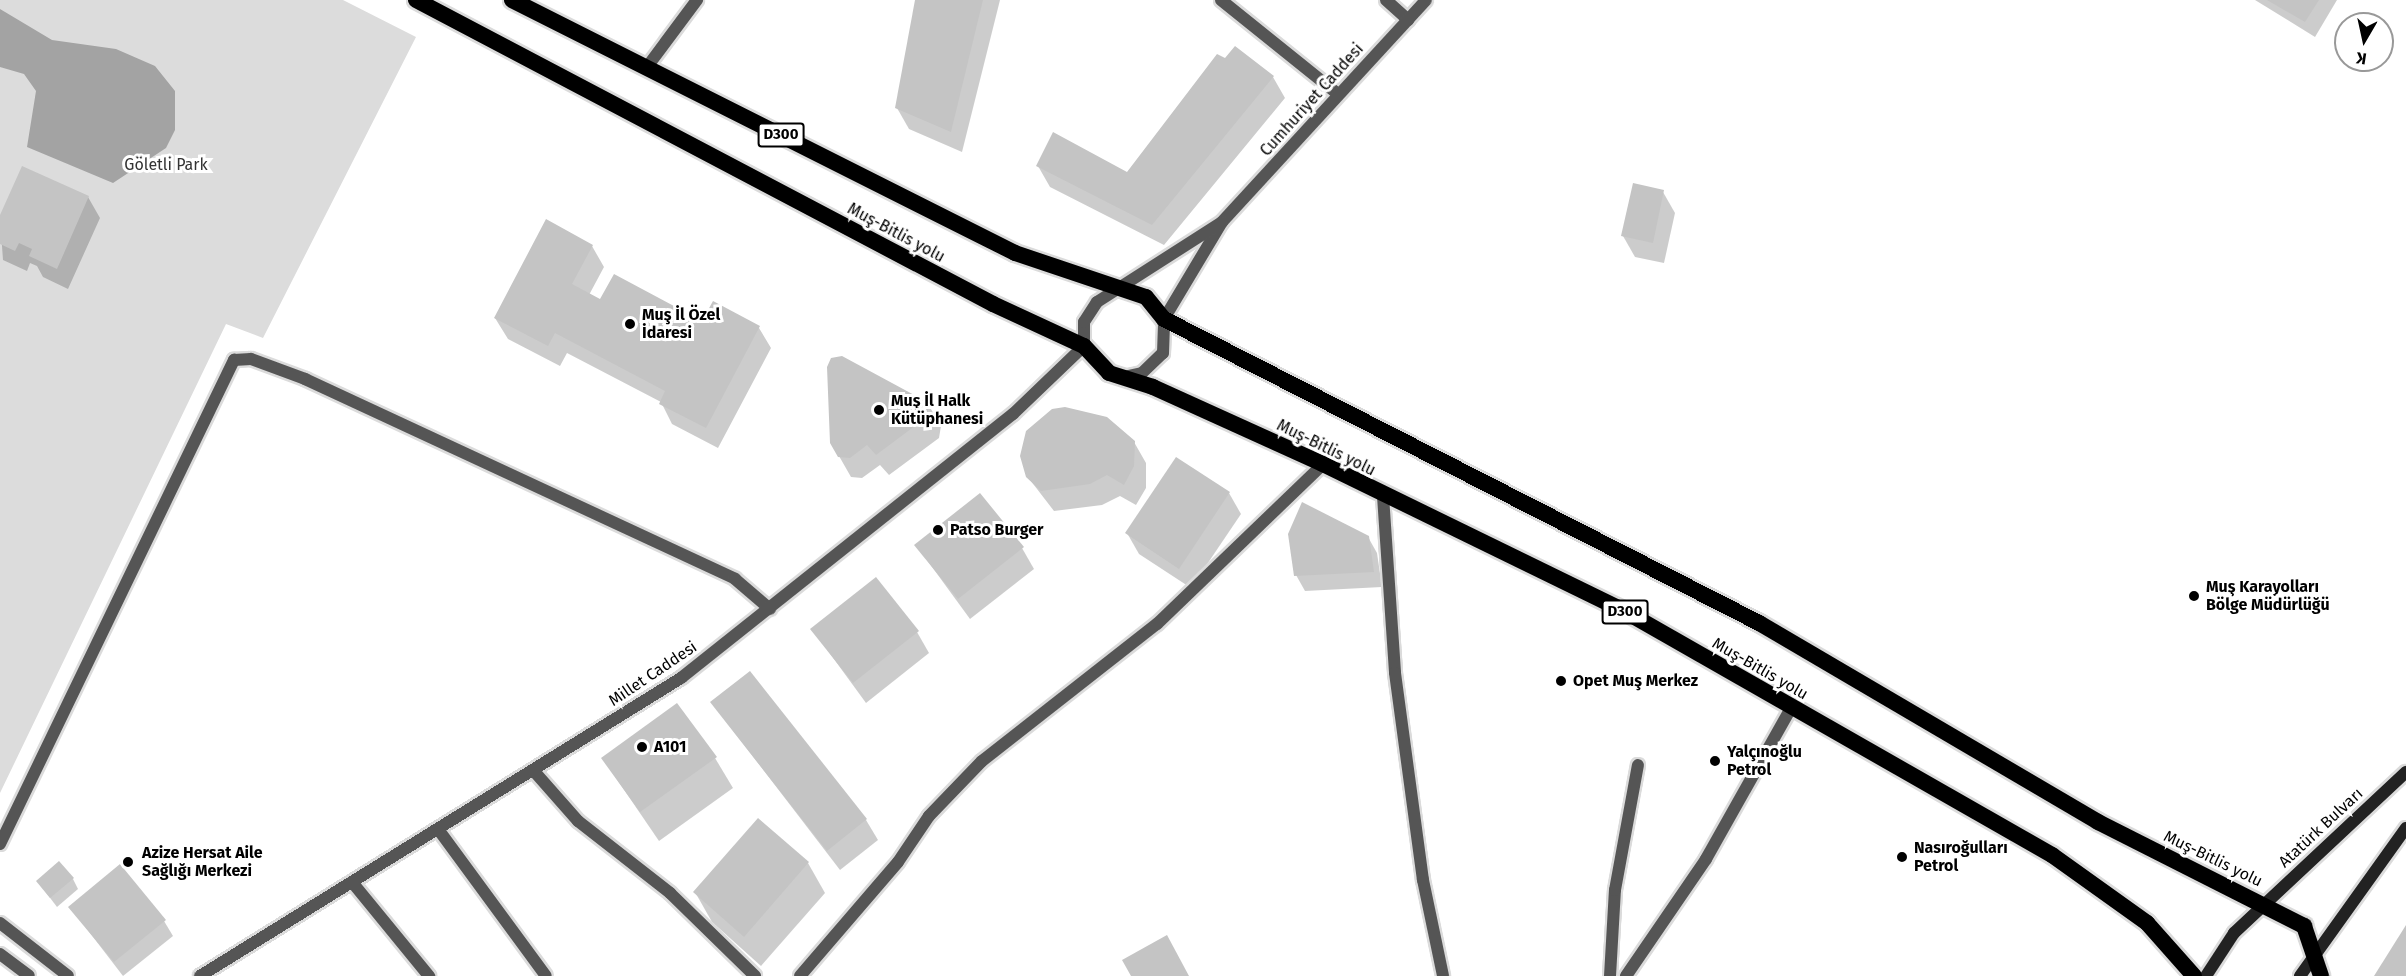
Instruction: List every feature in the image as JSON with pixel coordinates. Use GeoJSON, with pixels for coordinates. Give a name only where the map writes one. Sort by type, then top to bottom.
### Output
{"type":"FeatureCollection","features":[{"type":"Feature","properties":{"kind":"highway","name":"Muş-Bitlis yolu"},"geometry":{"type":"LineString","coordinates":[[416,0],[993,304],[1084,346],[1100,368],[1128,376],[1323,464],[1383,496],[1626,612],[2052,855],[2147,922],[2194,976]]}},
{"type":"Feature","properties":{"kind":"highway","name":"Muş-Bitlis yolu"},"geometry":{"type":"LineString","coordinates":[[512,0],[1015,253],[1118,292],[1146,297],[1164,319],[1759,623],[2098,822],[2304,926],[2314,956]]}},
{"type":"Feature","properties":{"kind":"highway","name":"D300"},"geometry":{"type":"LineString","coordinates":[[2314,956],[2321,976]]}},
{"type":"Feature","properties":{"kind":"main road","name":"Atatürk Bulvarı"},"geometry":{"type":"LineString","coordinates":[[2206,976],[2234,933],[2406,772]]}},
{"type":"Feature","properties":{"kind":"main road"},"geometry":{"type":"LineString","coordinates":[[2300,976],[2314,956],[2335,934],[2406,828]]}},
{"type":"Feature","properties":{"kind":"street"},"geometry":{"type":"LineString","coordinates":[[647,67],[697,0]]}},
{"type":"Feature","properties":{"kind":"street"},"geometry":{"type":"LineString","coordinates":[[1221,0],[1338,94]]}},
{"type":"Feature","properties":{"kind":"street"},"geometry":{"type":"LineString","coordinates":[[1386,0],[1408,20]]}},
{"type":"Feature","properties":{"kind":"street","name":"Cumhuriyet Caddesi"},"geometry":{"type":"LineString","coordinates":[[1128,376],[1142,373],[1163,353],[1164,319],[1222,222],[1426,0]]}},
{"type":"Feature","properties":{"kind":"street","name":"Cumhuriyet Caddesi"},"geometry":{"type":"LineString","coordinates":[[1084,346],[1089,311],[1222,222]]}},
{"type":"Feature","properties":{"kind":"street","name":"Millet Caddesi"},"geometry":{"type":"LineString","coordinates":[[200,976],[681,678],[957,462],[1084,346]]}},
{"type":"Feature","properties":{"kind":"street"},"geometry":{"type":"LineString","coordinates":[[0,844],[234,360],[251,359],[316,384],[735,579],[770,609]]}},
{"type":"Feature","properties":{"kind":"street"},"geometry":{"type":"LineString","coordinates":[[800,976],[898,861],[929,816],[982,761],[1157,624],[1323,464]]}},
{"type":"Feature","properties":{"kind":"street"},"geometry":{"type":"LineString","coordinates":[[1383,496],[1395,673],[1443,976]]}},
{"type":"Feature","properties":{"kind":"street"},"geometry":{"type":"LineString","coordinates":[[1626,976],[1706,859],[1791,708]]}},
{"type":"Feature","properties":{"kind":"street"},"geometry":{"type":"LineString","coordinates":[[1610,976],[1615,890],[1638,765]]}},
{"type":"Feature","properties":{"kind":"street"},"geometry":{"type":"LineString","coordinates":[[533,770],[578,821],[670,893],[755,976]]}},
{"type":"Feature","properties":{"kind":"street"},"geometry":{"type":"LineString","coordinates":[[438,829],[546,976]]}},
{"type":"Feature","properties":{"kind":"street"},"geometry":{"type":"LineString","coordinates":[[352,882],[429,976]]}},
{"type":"Feature","properties":{"kind":"street"},"geometry":{"type":"LineString","coordinates":[[0,923],[69,976]]}},
{"type":"Feature","properties":{"kind":"street"},"geometry":{"type":"LineString","coordinates":[[0,954],[29,976]]}},
{"type":"Feature","properties":{"kind":"green space","name":"Göletli Park"},"geometry":{"type":"Polygon","coordinates":[[[0,0],[343,0],[416,37],[263,338],[226,324],[0,793],[0,0]]]}},
{"type":"Feature","properties":{"kind":"shaded area"},"geometry":{"type":"Polygon","coordinates":[[[0,9],[52,40],[116,49],[155,66],[175,91],[175,130],[166,148],[113,183],[27,147],[36,91],[24,74],[0,67],[0,9]]]}},
{"type":"Feature","properties":{"kind":"building"},"geometry":{"type":"Polygon","coordinates":[[[915,0],[983,0],[951,132],[895,108],[915,0]]]}},
{"type":"Feature","properties":{"kind":"building"},"geometry":{"type":"Polygon","coordinates":[[[2267,0],[2319,0],[2305,22],[2267,0]]]}},
{"type":"Feature","properties":{"kind":"building"},"geometry":{"type":"Polygon","coordinates":[[[1235,46],[1274,76],[1152,225],[1036,166],[1053,132],[1127,172],[1217,54],[1225,58],[1235,46]]]}},
{"type":"Feature","properties":{"kind":"building"},"geometry":{"type":"Polygon","coordinates":[[[22,166],[89,196],[57,269],[29,256],[32,249],[19,243],[15,251],[0,244],[0,215],[22,166]]]}},
{"type":"Feature","properties":{"kind":"building"},"geometry":{"type":"Polygon","coordinates":[[[1633,183],[1664,190],[1653,243],[1621,236],[1633,183]]]}},
{"type":"Feature","properties":{"kind":"building","name":"Muş İl Özel İdaresi"},"geometry":{"type":"Polygon","coordinates":[[[546,219],[593,245],[572,284],[600,299],[614,274],[702,321],[713,301],[760,326],[706,428],[659,404],[665,391],[555,333],[548,346],[494,318],[546,219]]]}},
{"type":"Feature","properties":{"kind":"building","name":"Muş İl Halk Kütüphanesi"},"geometry":{"type":"Polygon","coordinates":[[[842,356],[929,403],[927,417],[876,455],[867,445],[850,458],[838,457],[830,443],[827,367],[831,358],[842,356]]]}},
{"type":"Feature","properties":{"kind":"building"},"geometry":{"type":"Polygon","coordinates":[[[1065,407],[1107,417],[1135,441],[1134,466],[1124,485],[1107,475],[1090,484],[1041,491],[1026,477],[1020,456],[1026,431],[1052,409],[1065,407]]]}},
{"type":"Feature","properties":{"kind":"building"},"geometry":{"type":"Polygon","coordinates":[[[1176,457],[1230,492],[1179,569],[1125,533],[1176,457]]]}},
{"type":"Feature","properties":{"kind":"building"},"geometry":{"type":"Polygon","coordinates":[[[980,493],[1024,547],[958,599],[914,545],[980,493]]]}},
{"type":"Feature","properties":{"kind":"building"},"geometry":{"type":"Polygon","coordinates":[[[1302,502],[1369,536],[1374,572],[1294,576],[1288,534],[1302,502]]]}},
{"type":"Feature","properties":{"kind":"building"},"geometry":{"type":"Polygon","coordinates":[[[876,577],[919,631],[853,683],[810,629],[876,577]]]}},
{"type":"Feature","properties":{"kind":"building"},"geometry":{"type":"Polygon","coordinates":[[[750,671],[867,819],[827,851],[710,702],[750,671]]]}},
{"type":"Feature","properties":{"kind":"building"},"geometry":{"type":"Polygon","coordinates":[[[677,703],[717,757],[640,812],[601,758],[677,703]]]}},
{"type":"Feature","properties":{"kind":"building"},"geometry":{"type":"Polygon","coordinates":[[[758,818],[809,862],[744,937],[693,892],[758,818]]]}},
{"type":"Feature","properties":{"kind":"building"},"geometry":{"type":"Polygon","coordinates":[[[59,861],[74,878],[50,898],[36,881],[59,861]]]}},
{"type":"Feature","properties":{"kind":"building"},"geometry":{"type":"Polygon","coordinates":[[[120,864],[166,920],[114,962],[68,907],[120,864]]]}},
{"type":"Feature","properties":{"kind":"building"},"geometry":{"type":"Polygon","coordinates":[[[2406,925],[2406,976],[2374,976],[2406,925]]]}},
{"type":"Feature","properties":{"kind":"building"},"geometry":{"type":"Polygon","coordinates":[[[1167,935],[1189,976],[1131,976],[1122,960],[1167,935]]]}},
{"type":"Feature","properties":{"kind":"place","name":"Muş İl Özel İdaresi"},"geometry":{"type":"Point","coordinates":[630,324]}},
{"type":"Feature","properties":{"kind":"place","name":"Muş İl Halk Kütüphanesi"},"geometry":{"type":"Point","coordinates":[879,410]}},
{"type":"Feature","properties":{"kind":"place","name":"Patso Burger"},"geometry":{"type":"Point","coordinates":[938,530]}},
{"type":"Feature","properties":{"kind":"place","name":"Muş Karayolları Bölge Müdürlüğü"},"geometry":{"type":"Point","coordinates":[2194,596]}},
{"type":"Feature","properties":{"kind":"place","name":"Opet Muş Merkez"},"geometry":{"type":"Point","coordinates":[1561,681]}},
{"type":"Feature","properties":{"kind":"place","name":"A101"},"geometry":{"type":"Point","coordinates":[642,747]}},
{"type":"Feature","properties":{"kind":"place","name":"Yalçınoğlu Petrol"},"geometry":{"type":"Point","coordinates":[1715,761]}},
{"type":"Feature","properties":{"kind":"place","name":"Nasıroğulları Petrol"},"geometry":{"type":"Point","coordinates":[1902,857]}},
{"type":"Feature","properties":{"kind":"place","name":"Azize Hersat Aile Sağlığı Merkezi"},"geometry":{"type":"Point","coordinates":[128,862]}}]}
